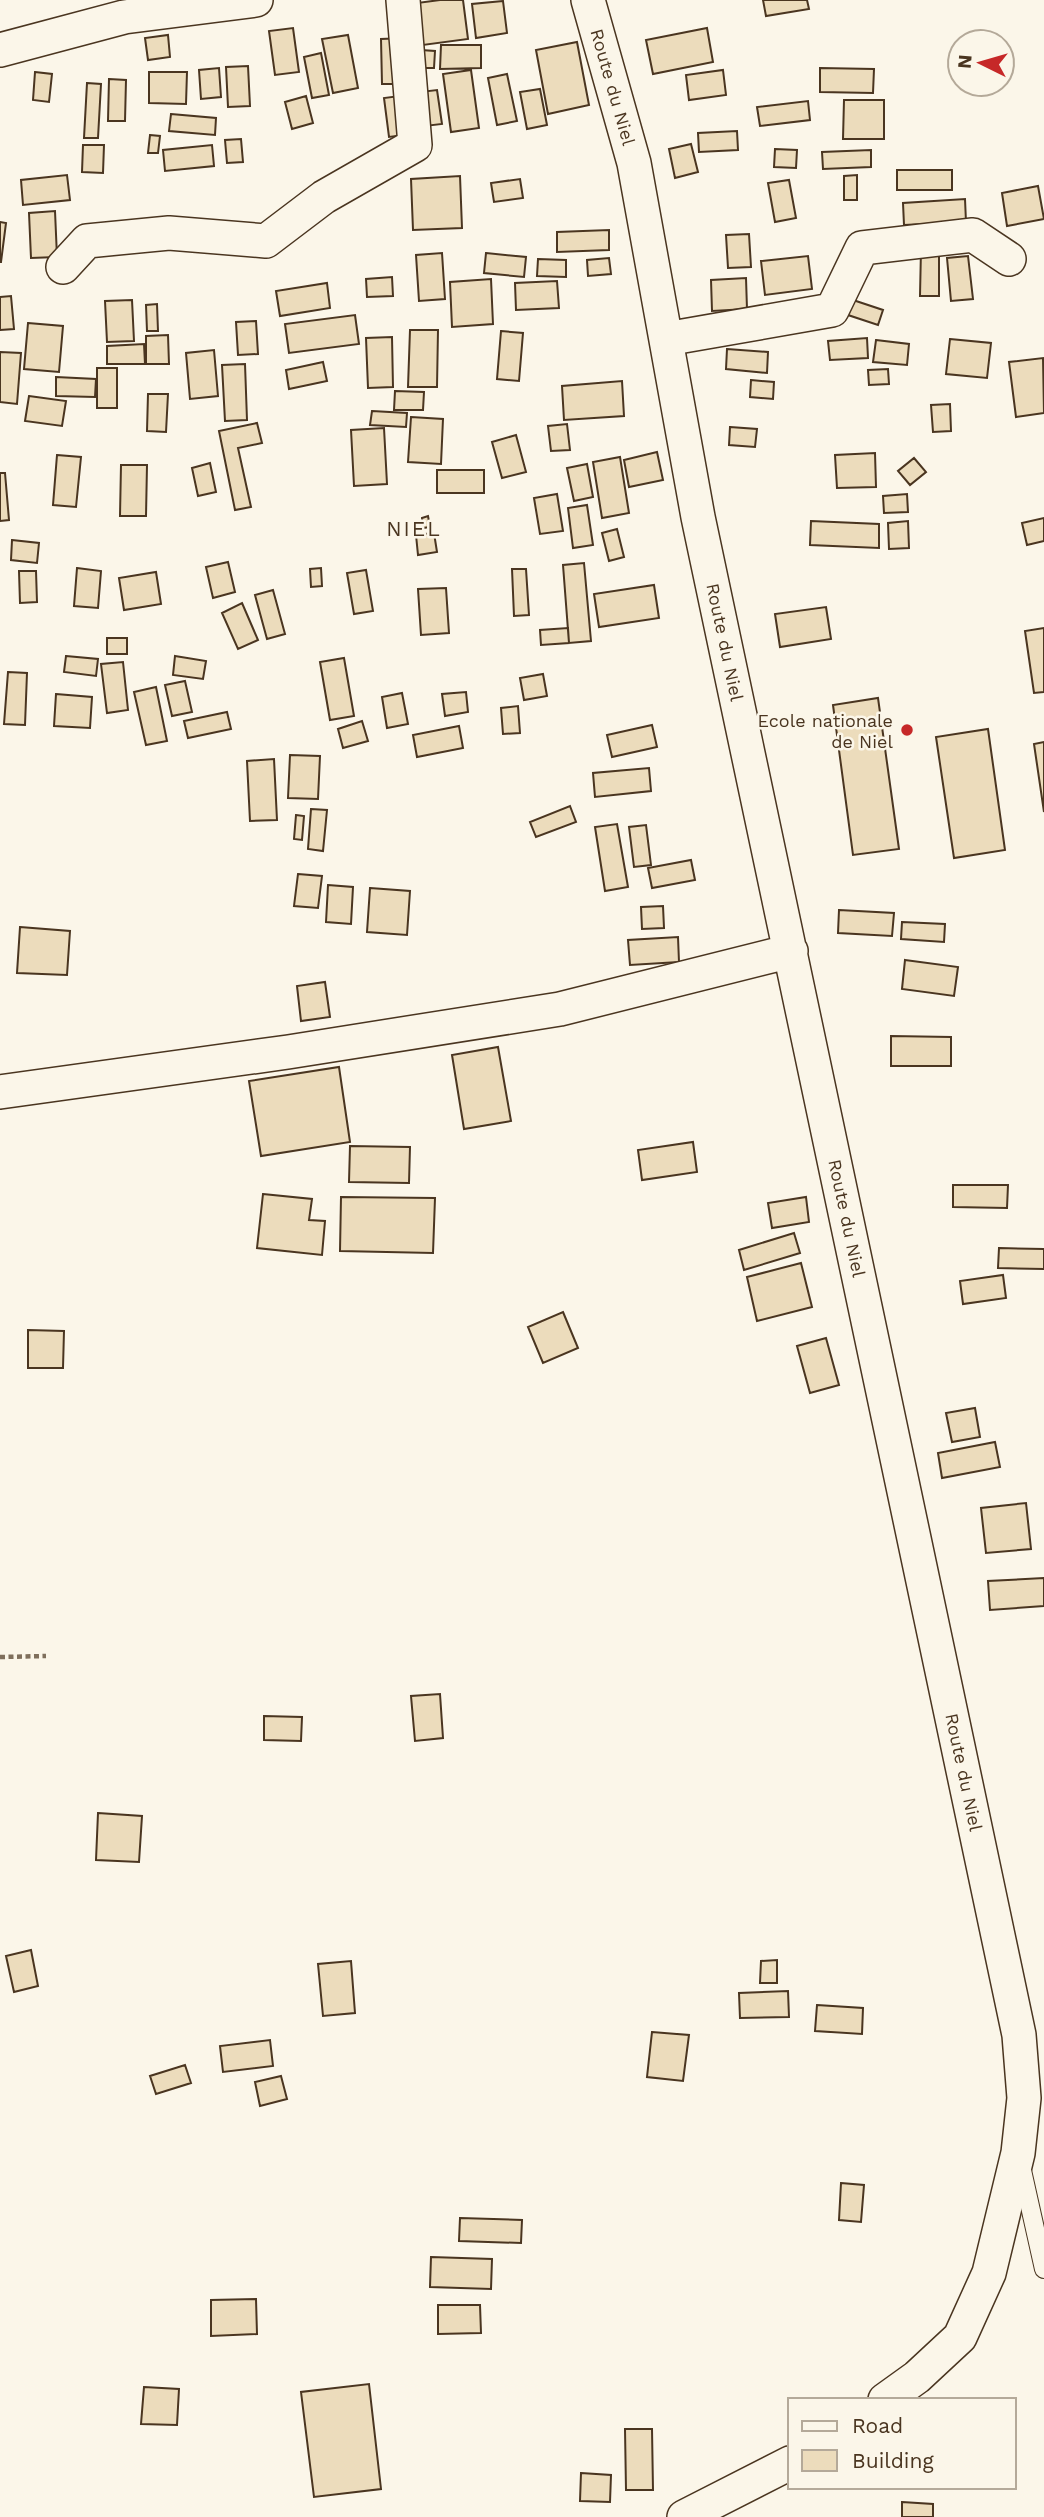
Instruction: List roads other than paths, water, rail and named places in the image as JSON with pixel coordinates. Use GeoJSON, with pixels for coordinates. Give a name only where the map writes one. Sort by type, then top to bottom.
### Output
{"type":"FeatureCollection","features":[{"type":"Feature","properties":{"kind":"street"},"geometry":{"type":"LineString","coordinates":[[0,50],[124,17],[256,0]]}},
{"type":"Feature","properties":{"kind":"street"},"geometry":{"type":"LineString","coordinates":[[63,267],[87,241],[169,233],[266,241],[324,197],[415,145],[402,0]]}},
{"type":"Feature","properties":{"kind":"street","name":"Route du Niel"},"geometry":{"type":"LineString","coordinates":[[588,0],[634,163],[698,517],[1019,2035],[1024,2098],[1018,2153],[989,2273],[960,2337],[917,2377],[888,2398]]}},
{"type":"Feature","properties":{"kind":"street"},"geometry":{"type":"LineString","coordinates":[[666,339],[832,310],[862,248],[973,235],[1009,259]]}},
{"type":"Feature","properties":{"kind":"street"},"geometry":{"type":"LineString","coordinates":[[0,1092],[288,1052],[560,1009],[791,951]]}},
{"type":"Feature","properties":{"kind":"street"},"geometry":{"type":"LineString","coordinates":[[684,2517],[788,2464]]}},
{"type":"Feature","properties":{"kind":"lane"},"geometry":{"type":"LineString","coordinates":[[1018,2153],[1044,2269]]}},
{"type":"Feature","properties":{"kind":"place","name":"Ecole nationale de Niel"},"geometry":{"type":"Point","coordinates":[907,730]}},
{"type":"Feature","properties":{"kind":"district","name":"NIEL"},"geometry":{"type":"Point","coordinates":[414,528]}}]}
